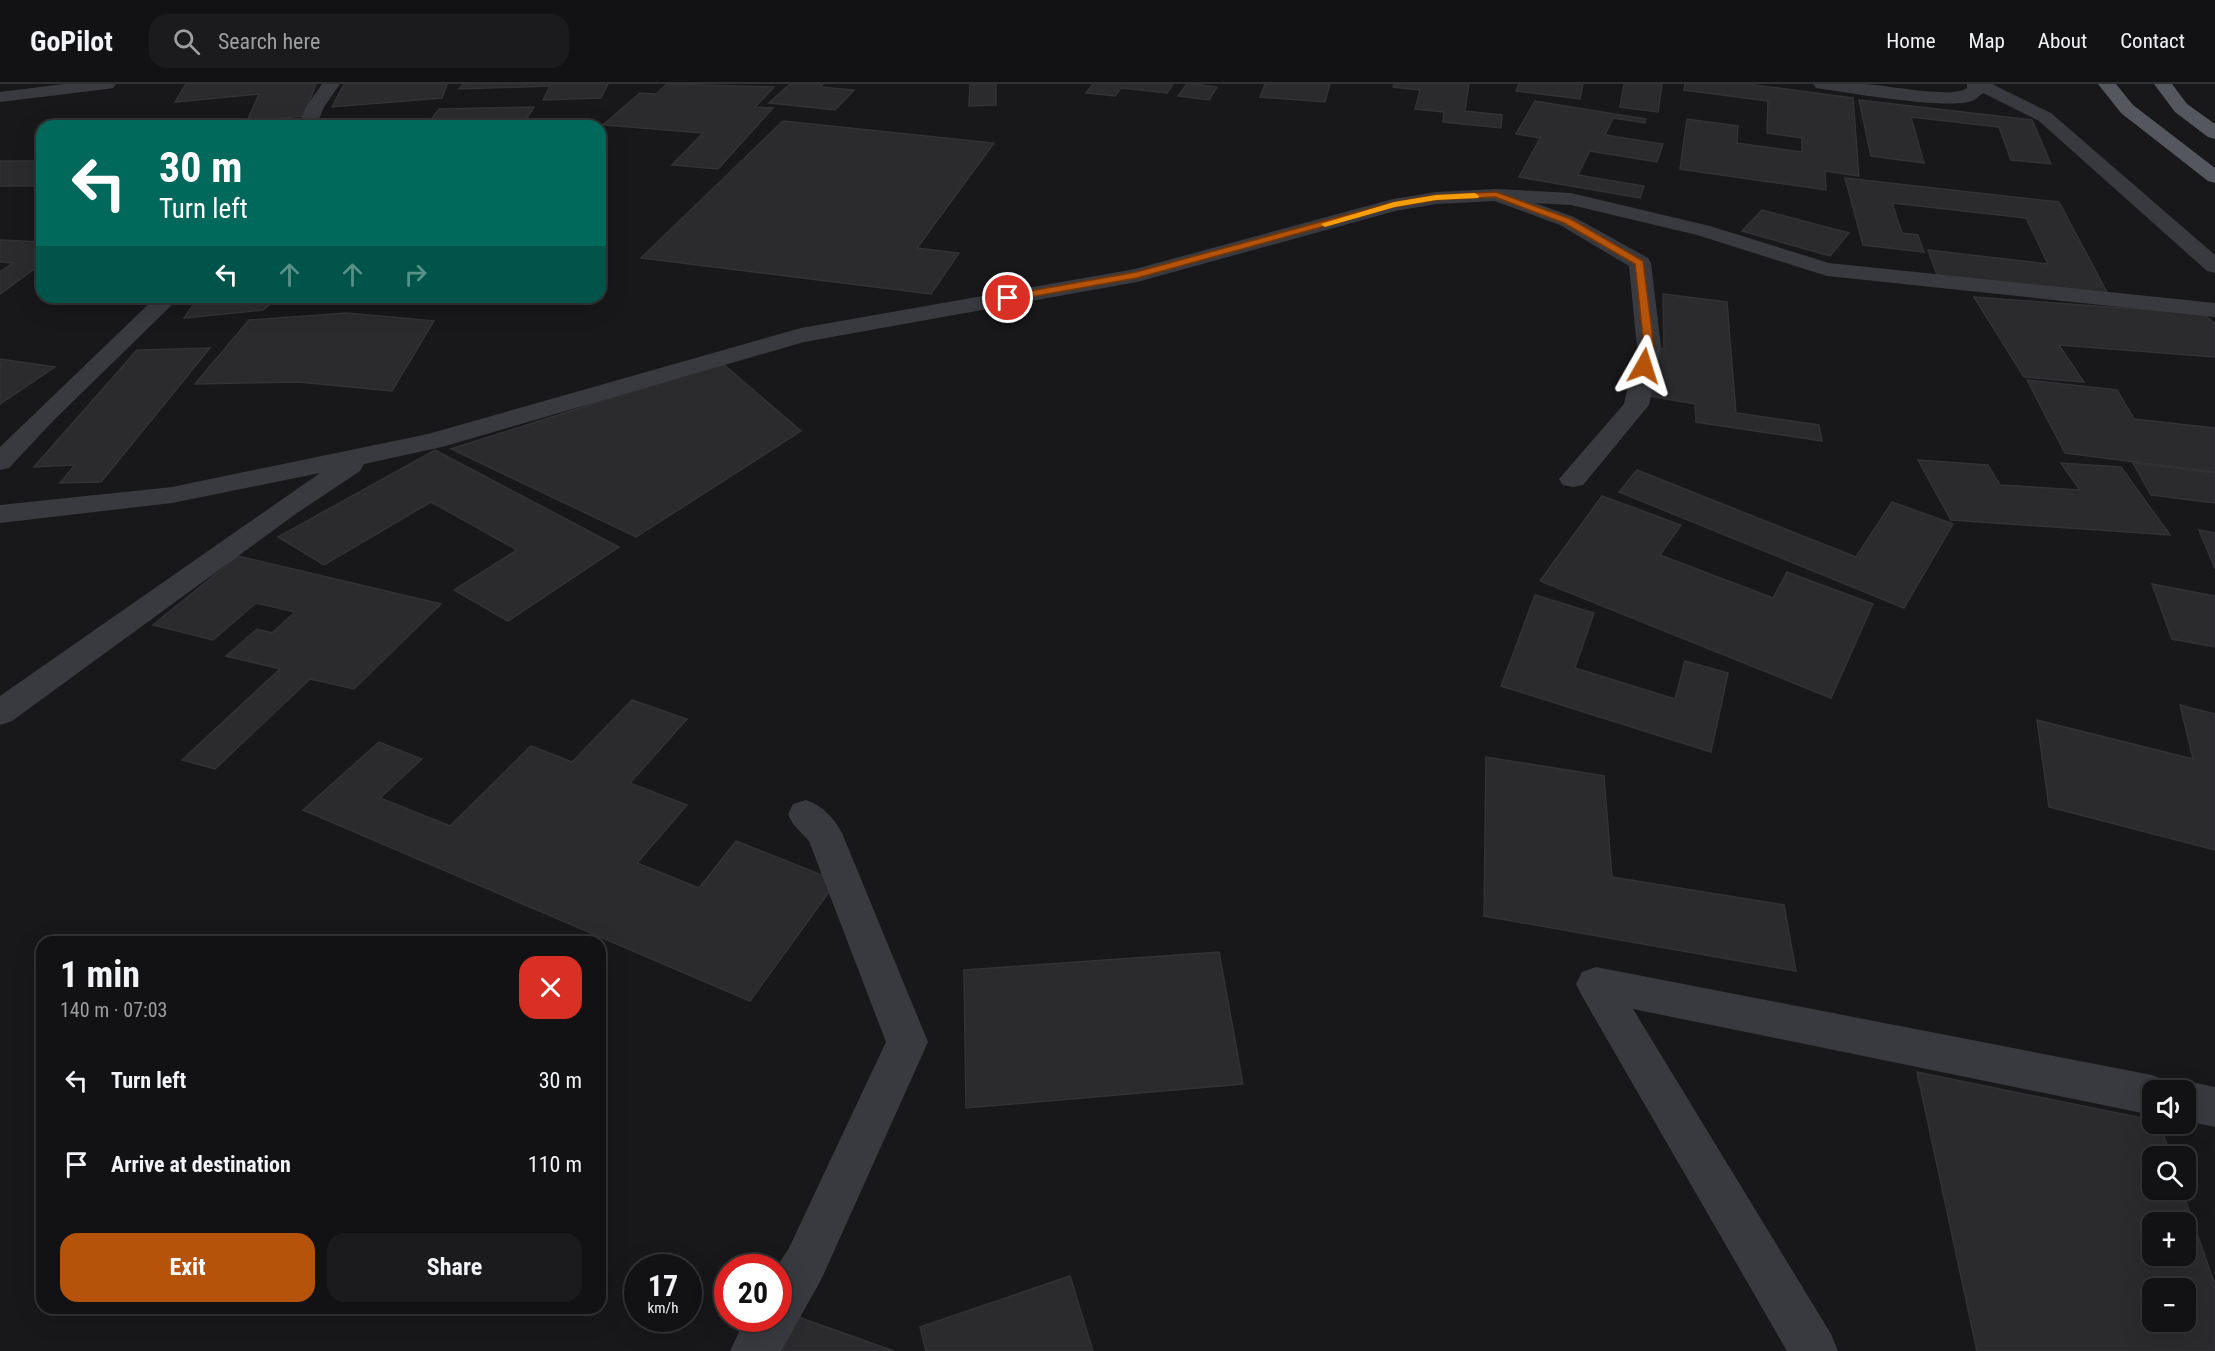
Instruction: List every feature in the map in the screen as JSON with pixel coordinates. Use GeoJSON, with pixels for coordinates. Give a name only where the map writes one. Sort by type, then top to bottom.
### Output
{"type":"FeatureCollection","features":[{"type":"Feature","properties":{"kind":"main road"},"geometry":{"type":"LineString","coordinates":[[2107,84],[2127,109],[2215,177]]}},
{"type":"Feature","properties":{"kind":"main road"},"geometry":{"type":"LineString","coordinates":[[2163,84],[2181,108],[2215,133]]}},
{"type":"Feature","properties":{"kind":"street"},"geometry":{"type":"LineString","coordinates":[[0,98],[107,84]]}},
{"type":"Feature","properties":{"kind":"street"},"geometry":{"type":"LineString","coordinates":[[310,120],[315,107],[331,84]]}},
{"type":"Feature","properties":{"kind":"street"},"geometry":{"type":"LineString","coordinates":[[1822,84],[1929,97],[1967,97],[1976,90],[1977,84],[2045,117],[2215,266]]}},
{"type":"Feature","properties":{"kind":"street"},"geometry":{"type":"LineString","coordinates":[[1496,195],[1568,221],[1640,263],[1649,347],[1636,405],[1573,479]]}},
{"type":"Feature","properties":{"kind":"street"},"geometry":{"type":"LineString","coordinates":[[0,514],[172,495],[365,456],[433,441],[801,335],[1137,275],[1394,205],[1436,198],[1496,195],[1570,199],[1702,230],[1827,269],[2215,310]]}},
{"type":"Feature","properties":{"kind":"street"},"geometry":{"type":"LineString","coordinates":[[0,462],[44,416],[162,303]]}},
{"type":"Feature","properties":{"kind":"street"},"geometry":{"type":"LineString","coordinates":[[0,712],[287,507],[365,456]]}},
{"type":"Feature","properties":{"kind":"street"},"geometry":{"type":"LineString","coordinates":[[792,1286],[805,1264],[907,1042],[824,833],[806,814]]}},
{"type":"Feature","properties":{"kind":"street"},"geometry":{"type":"LineString","coordinates":[[1814,1351],[1596,984],[2142,1093]]}},
{"type":"Feature","properties":{"kind":"street"},"geometry":{"type":"LineString","coordinates":[[2196,1103],[2215,1107]]}},
{"type":"Feature","properties":{"kind":"street"},"geometry":{"type":"LineString","coordinates":[[754,1351],[765,1332]]}},
{"type":"Feature","properties":{"kind":"building"},"geometry":{"type":"Polygon","coordinates":[[[186,84],[316,84],[304,116],[247,120],[259,94],[175,102],[186,84]]]}},
{"type":"Feature","properties":{"kind":"building"},"geometry":{"type":"Polygon","coordinates":[[[344,84],[447,84],[442,98],[332,107],[344,84]]]}},
{"type":"Feature","properties":{"kind":"building"},"geometry":{"type":"Polygon","coordinates":[[[463,84],[608,84],[601,98],[543,100],[550,86],[459,89],[463,84]]]}},
{"type":"Feature","properties":{"kind":"building"},"geometry":{"type":"Polygon","coordinates":[[[667,84],[774,87],[755,107],[773,108],[718,169],[672,165],[703,133],[606,125],[606,122],[640,93],[656,94],[667,84]]]}},
{"type":"Feature","properties":{"kind":"building"},"geometry":{"type":"Polygon","coordinates":[[[790,84],[823,84],[820,87],[854,90],[835,110],[769,103],[790,84]]]}},
{"type":"Feature","properties":{"kind":"building"},"geometry":{"type":"Polygon","coordinates":[[[970,84],[996,84],[996,105],[969,106],[970,84]]]}},
{"type":"Feature","properties":{"kind":"building"},"geometry":{"type":"Polygon","coordinates":[[[1093,84],[1173,84],[1167,93],[1121,88],[1115,96],[1086,93],[1093,84]]]}},
{"type":"Feature","properties":{"kind":"building"},"geometry":{"type":"Polygon","coordinates":[[[1187,84],[1217,87],[1209,100],[1178,96],[1187,84]]]}},
{"type":"Feature","properties":{"kind":"building"},"geometry":{"type":"Polygon","coordinates":[[[1265,84],[1330,84],[1325,102],[1260,97],[1265,84]]]}},
{"type":"Feature","properties":{"kind":"building"},"geometry":{"type":"Polygon","coordinates":[[[1394,84],[1469,84],[1465,111],[1502,115],[1501,128],[1443,122],[1444,112],[1415,109],[1420,90],[1393,87],[1394,84]]]}},
{"type":"Feature","properties":{"kind":"building"},"geometry":{"type":"Polygon","coordinates":[[[1519,84],[1583,84],[1580,99],[1516,91],[1519,84]]]}},
{"type":"Feature","properties":{"kind":"building"},"geometry":{"type":"Polygon","coordinates":[[[1624,84],[1662,84],[1658,112],[1620,107],[1624,84]]]}},
{"type":"Feature","properties":{"kind":"building"},"geometry":{"type":"Polygon","coordinates":[[[1685,84],[1747,84],[1853,98],[1859,176],[1825,171],[1826,190],[1680,169],[1687,119],[1738,126],[1737,143],[1802,152],[1802,138],[1767,133],[1768,101],[1684,90],[1685,84]]]}},
{"type":"Feature","properties":{"kind":"building"},"geometry":{"type":"Polygon","coordinates":[[[1859,100],[2032,120],[2051,164],[2011,160],[1999,127],[1911,117],[1924,163],[1871,156],[1859,100]]]}},
{"type":"Feature","properties":{"kind":"building"},"geometry":{"type":"Polygon","coordinates":[[[1535,101],[1646,119],[1645,123],[1613,118],[1605,135],[1663,144],[1657,162],[1590,151],[1578,175],[1644,186],[1640,198],[1519,177],[1540,138],[1516,134],[1535,101]]]}},
{"type":"Feature","properties":{"kind":"building"},"geometry":{"type":"Polygon","coordinates":[[[534,107],[526,120],[431,120],[439,109],[534,107]]]}},
{"type":"Feature","properties":{"kind":"building"},"geometry":{"type":"Polygon","coordinates":[[[783,121],[994,143],[917,248],[959,253],[931,294],[641,258],[783,121]]]}},
{"type":"Feature","properties":{"kind":"building"},"geometry":{"type":"Polygon","coordinates":[[[0,161],[36,161],[36,186],[0,186],[0,161]]]}},
{"type":"Feature","properties":{"kind":"building"},"geometry":{"type":"Polygon","coordinates":[[[1845,178],[2059,202],[2109,296],[1937,275],[1928,250],[2048,264],[2026,218],[1892,203],[1902,233],[1918,235],[1924,252],[1863,245],[1845,178]]]}},
{"type":"Feature","properties":{"kind":"building"},"geometry":{"type":"Polygon","coordinates":[[[1762,210],[1849,233],[1830,256],[1742,231],[1762,210]]]}},
{"type":"Feature","properties":{"kind":"building"},"geometry":{"type":"Polygon","coordinates":[[[0,240],[36,242],[36,267],[0,294],[0,272],[13,263],[0,262],[0,240]]]}},
{"type":"Feature","properties":{"kind":"building"},"geometry":{"type":"Polygon","coordinates":[[[1663,294],[1727,302],[1736,413],[1819,425],[1822,441],[1696,422],[1695,404],[1649,396],[1649,347],[1664,349],[1663,294]]]}},
{"type":"Feature","properties":{"kind":"building"},"geometry":{"type":"Polygon","coordinates":[[[1974,297],[2204,314],[2215,324],[2215,357],[2059,345],[2084,382],[2024,377],[1974,297]]]}},
{"type":"Feature","properties":{"kind":"building"},"geometry":{"type":"Polygon","coordinates":[[[194,303],[272,303],[263,310],[184,318],[194,303]]]}},
{"type":"Feature","properties":{"kind":"building"},"geometry":{"type":"Polygon","coordinates":[[[347,313],[434,321],[392,391],[298,382],[195,384],[249,320],[347,313]]]}},
{"type":"Feature","properties":{"kind":"building"},"geometry":{"type":"Polygon","coordinates":[[[210,348],[101,482],[60,483],[75,465],[34,467],[137,350],[210,348]]]}},
{"type":"Feature","properties":{"kind":"building"},"geometry":{"type":"Polygon","coordinates":[[[0,359],[55,367],[0,404],[0,359]]]}},
{"type":"Feature","properties":{"kind":"building"},"geometry":{"type":"Polygon","coordinates":[[[722,363],[801,431],[636,537],[451,449],[722,363]]]}},
{"type":"Feature","properties":{"kind":"building"},"geometry":{"type":"Polygon","coordinates":[[[2027,380],[2117,390],[2134,419],[2215,428],[2215,472],[2065,453],[2027,380]]]}},
{"type":"Feature","properties":{"kind":"building"},"geometry":{"type":"Polygon","coordinates":[[[435,450],[619,547],[508,621],[454,590],[517,550],[431,502],[324,565],[278,537],[435,450]]]}},
{"type":"Feature","properties":{"kind":"building"},"geometry":{"type":"Polygon","coordinates":[[[1918,460],[1988,465],[2000,485],[2080,490],[2061,463],[2121,467],[2170,535],[1951,520],[1918,460]]]}},
{"type":"Feature","properties":{"kind":"building"},"geometry":{"type":"Polygon","coordinates":[[[2133,463],[2215,473],[2215,503],[2151,495],[2133,463]]]}},
{"type":"Feature","properties":{"kind":"building"},"geometry":{"type":"Polygon","coordinates":[[[1637,470],[1856,557],[1892,502],[1953,524],[1904,608],[1619,492],[1637,470]]]}},
{"type":"Feature","properties":{"kind":"building"},"geometry":{"type":"Polygon","coordinates":[[[1602,496],[1681,525],[1660,555],[1773,598],[1787,572],[1873,604],[1831,698],[1540,581],[1602,496]]]}},
{"type":"Feature","properties":{"kind":"building"},"geometry":{"type":"Polygon","coordinates":[[[2199,530],[2215,533],[2215,569],[2199,530]]]}},
{"type":"Feature","properties":{"kind":"building"},"geometry":{"type":"Polygon","coordinates":[[[238,556],[441,604],[354,689],[310,679],[215,769],[182,760],[280,669],[226,656],[257,629],[272,633],[295,612],[256,603],[213,640],[153,625],[238,556]]]}},
{"type":"Feature","properties":{"kind":"building"},"geometry":{"type":"Polygon","coordinates":[[[2152,584],[2215,596],[2215,647],[2172,639],[2152,584]]]}},
{"type":"Feature","properties":{"kind":"building"},"geometry":{"type":"Polygon","coordinates":[[[1535,595],[1594,613],[1575,668],[1675,699],[1685,661],[1728,673],[1711,752],[1501,686],[1535,595]]]}},
{"type":"Feature","properties":{"kind":"building"},"geometry":{"type":"Polygon","coordinates":[[[632,700],[687,719],[630,783],[687,805],[637,863],[699,888],[736,841],[837,881],[750,1001],[606,939],[606,936],[598,936],[303,810],[379,742],[422,759],[380,798],[450,826],[531,746],[572,762],[632,700]]]}},
{"type":"Feature","properties":{"kind":"building"},"geometry":{"type":"Polygon","coordinates":[[[2180,705],[2215,714],[2215,850],[2049,807],[2037,720],[2193,759],[2180,705]]]}},
{"type":"Feature","properties":{"kind":"building"},"geometry":{"type":"Polygon","coordinates":[[[1486,757],[1604,776],[1612,877],[1784,905],[1796,971],[1484,916],[1486,757]]]}},
{"type":"Feature","properties":{"kind":"building"},"geometry":{"type":"Polygon","coordinates":[[[1219,952],[1243,1084],[966,1108],[964,970],[1219,952]]]}},
{"type":"Feature","properties":{"kind":"building"},"geometry":{"type":"Polygon","coordinates":[[[1917,1072],[2142,1118],[2142,1134],[2163,1134],[2168,1146],[2142,1146],[2142,1200],[2185,1200],[2190,1212],[2142,1212],[2142,1266],[2196,1266],[2196,1230],[2215,1285],[2215,1351],[1977,1351],[1917,1072]]]}},
{"type":"Feature","properties":{"kind":"building"},"geometry":{"type":"Polygon","coordinates":[[[1070,1276],[1093,1351],[926,1351],[920,1327],[1070,1276]]]}},
{"type":"Feature","properties":{"kind":"building"},"geometry":{"type":"Polygon","coordinates":[[[798,1317],[894,1351],[782,1351],[798,1317]]]}},
{"type":"Feature","properties":{"kind":"slow traffic"},"geometry":{"type":"LineString","coordinates":[[1325,224],[1394,205],[1436,198],[1475,196]]}},
{"type":"Feature","properties":{"kind":"route"},"geometry":{"type":"LineString","coordinates":[[1008,298],[1137,275],[1394,205],[1436,198],[1496,195],[1568,221],[1640,263],[1649,347],[1644,366]]}}]}
